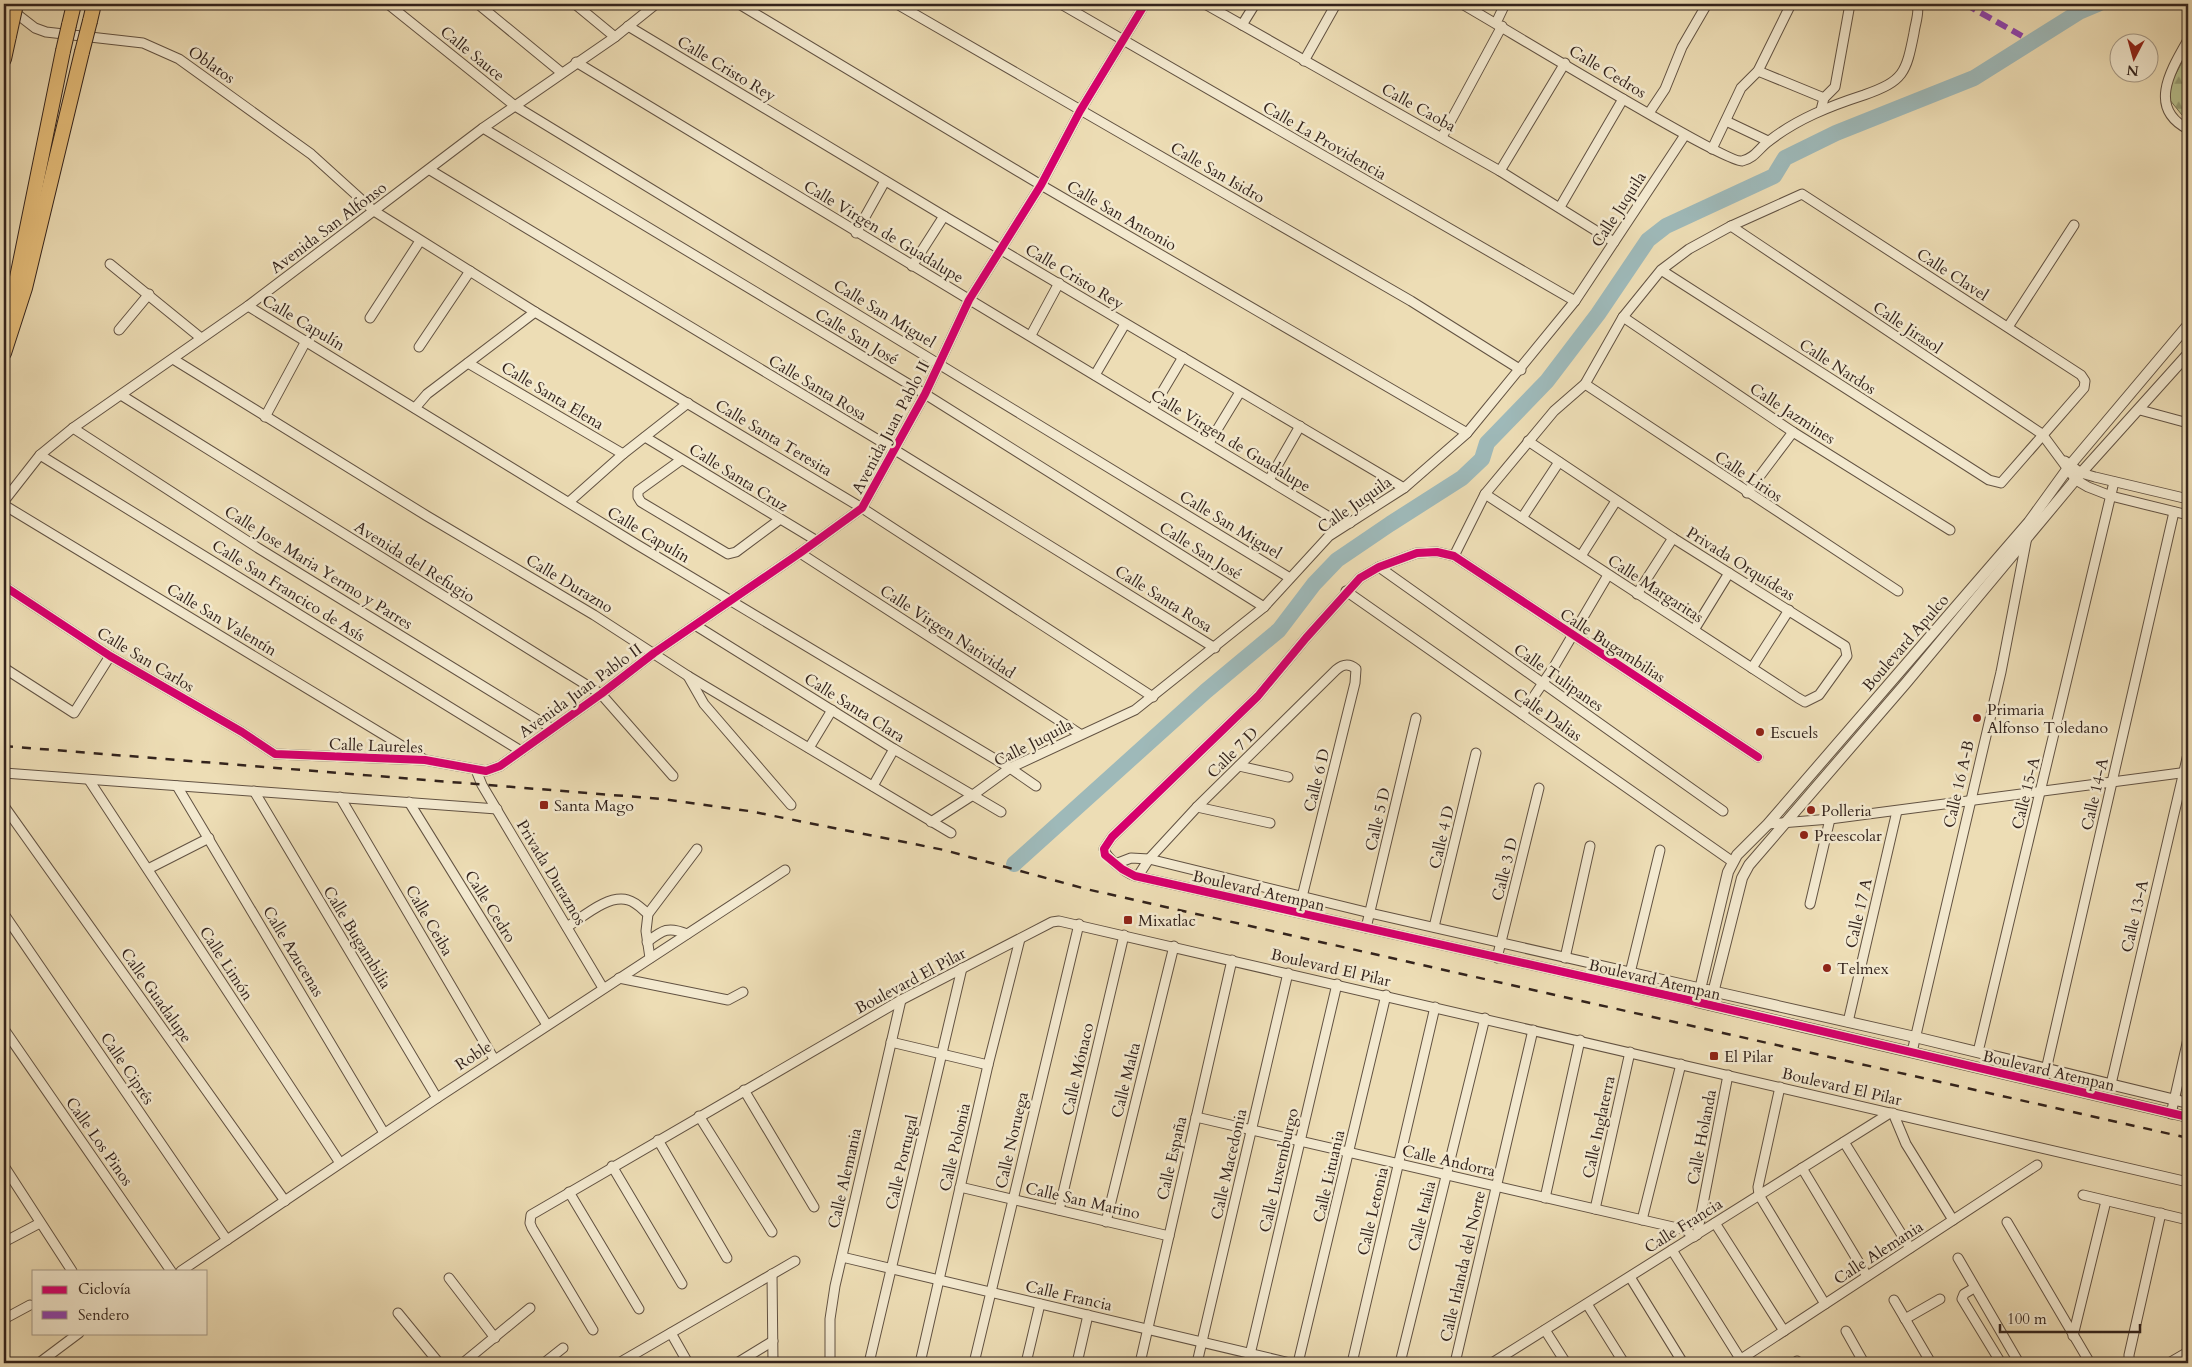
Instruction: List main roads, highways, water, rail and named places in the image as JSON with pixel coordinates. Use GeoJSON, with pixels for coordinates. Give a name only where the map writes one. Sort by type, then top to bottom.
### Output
{"type":"FeatureCollection","features":[{"type":"Feature","properties":{"kind":"highway"},"geometry":{"type":"LineString","coordinates":[[4,59],[16,4]]}},
{"type":"Feature","properties":{"kind":"highway"},"geometry":{"type":"LineString","coordinates":[[4,344],[74,4]]}},
{"type":"Feature","properties":{"kind":"highway"},"geometry":{"type":"LineString","coordinates":[[4,353],[25,288],[94,4]]}},
{"type":"Feature","properties":{"kind":"waterway"},"geometry":{"type":"LineString","coordinates":[[1014,864],[1206,691],[1279,630],[1314,584],[1337,560],[1462,478],[1482,459],[1487,443],[1547,381],[1598,314],[1648,240],[1666,226],[1774,176],[1785,158],[1836,133],[1974,78],[2079,12],[2098,4]]}},
{"type":"Feature","properties":{"kind":"railway"},"geometry":{"type":"LineString","coordinates":[[4,746],[662,799],[749,811],[944,850],[1086,889],[2188,1138]]}},
{"type":"Feature","properties":{"kind":"place","name":"Primaria Alfonso Toledano"},"geometry":{"type":"Point","coordinates":[1977,718]}},
{"type":"Feature","properties":{"kind":"place","name":"Escuels"},"geometry":{"type":"Point","coordinates":[1760,732]}},
{"type":"Feature","properties":{"kind":"place","name":"Santa Mago"},"geometry":{"type":"Point","coordinates":[544,805]}},
{"type":"Feature","properties":{"kind":"place","name":"Polleria"},"geometry":{"type":"Point","coordinates":[1811,810]}},
{"type":"Feature","properties":{"kind":"place","name":"Preescolar"},"geometry":{"type":"Point","coordinates":[1804,835]}},
{"type":"Feature","properties":{"kind":"place","name":"Mixatlac"},"geometry":{"type":"Point","coordinates":[1128,920]}},
{"type":"Feature","properties":{"kind":"place","name":"Telmex"},"geometry":{"type":"Point","coordinates":[1827,968]}},
{"type":"Feature","properties":{"kind":"place","name":"El Pilar"},"geometry":{"type":"Point","coordinates":[1714,1056]}}]}
